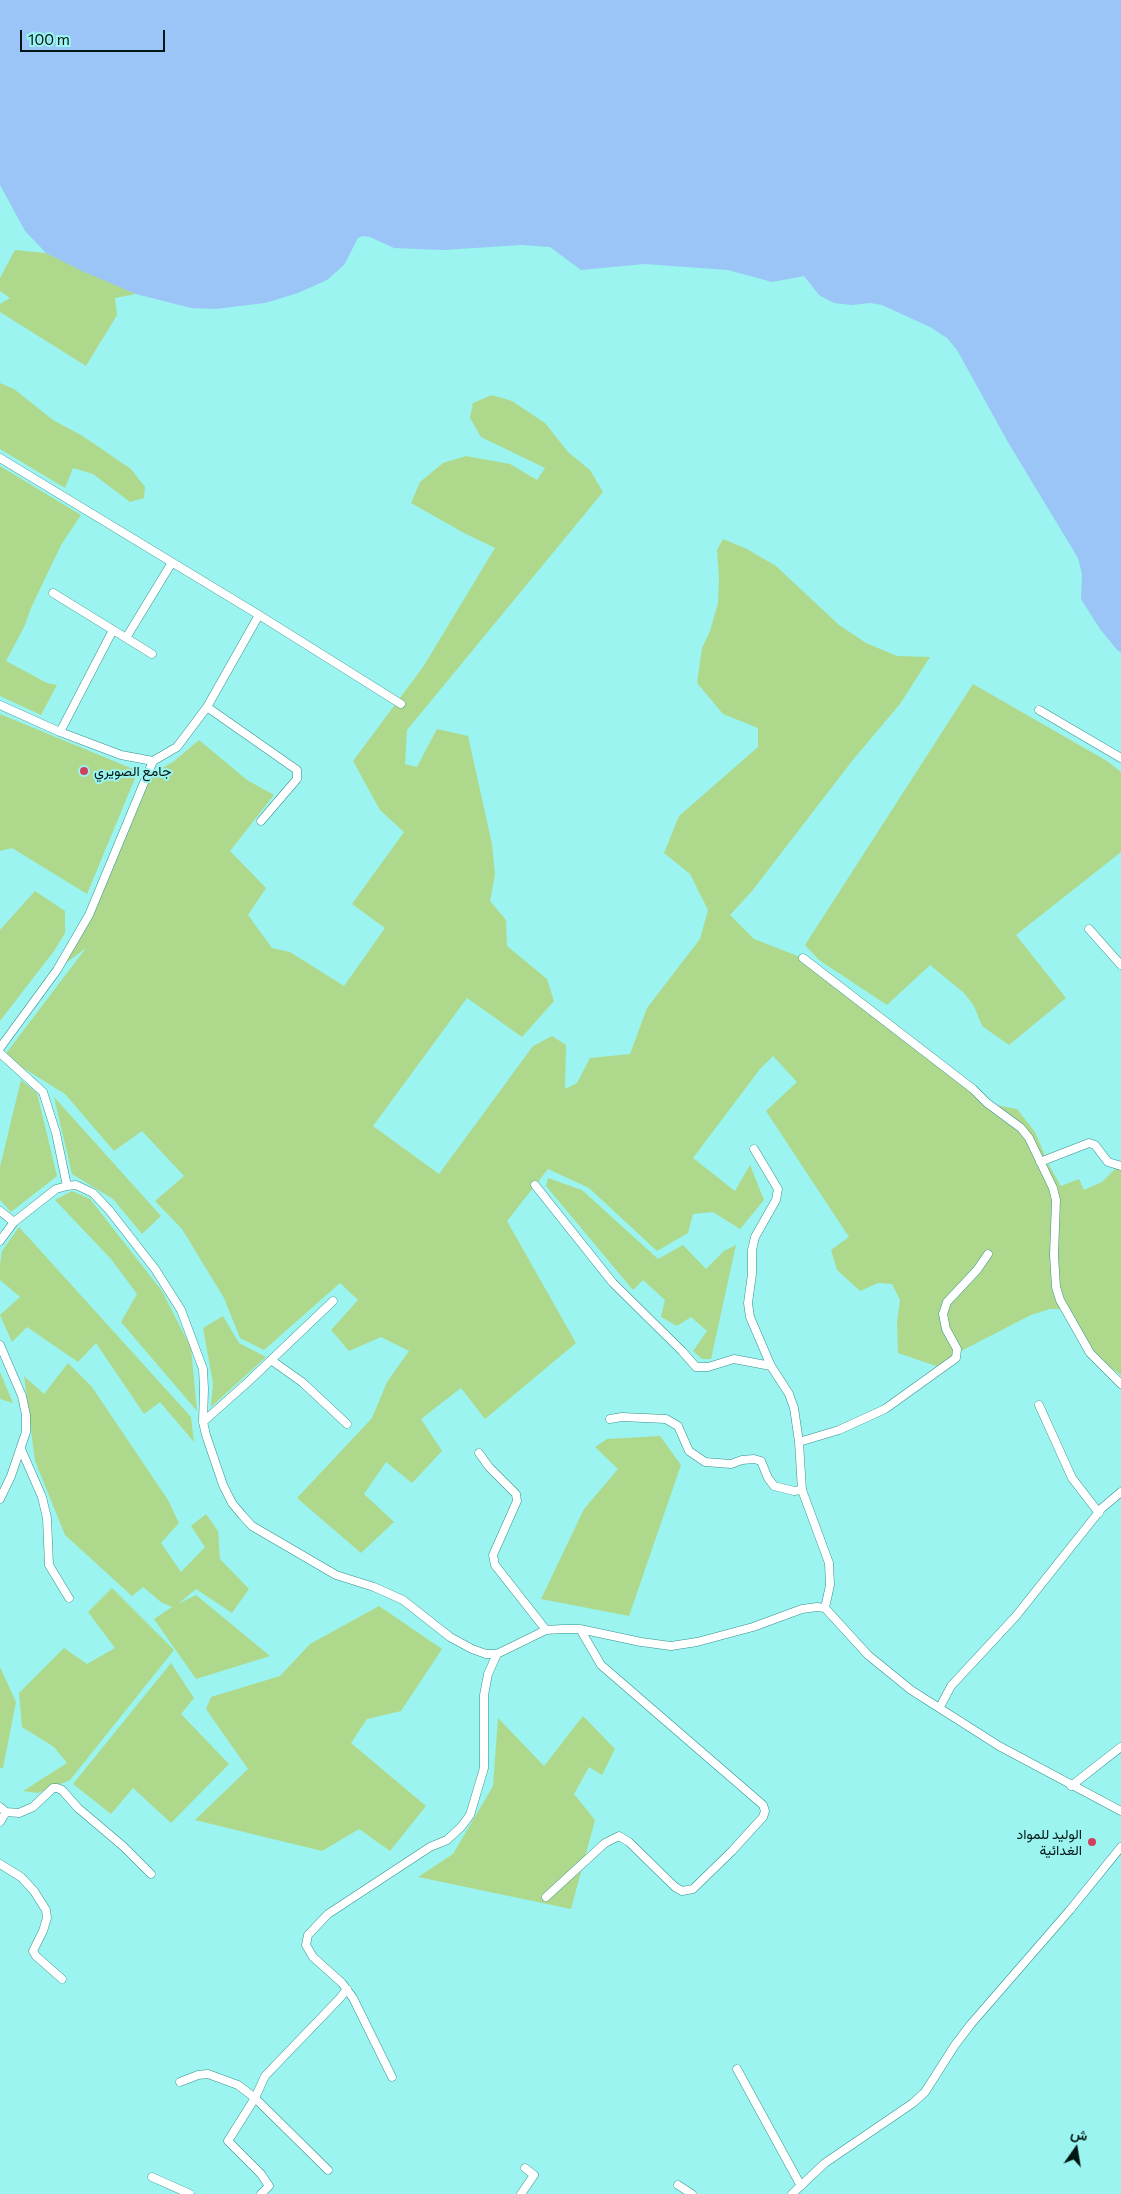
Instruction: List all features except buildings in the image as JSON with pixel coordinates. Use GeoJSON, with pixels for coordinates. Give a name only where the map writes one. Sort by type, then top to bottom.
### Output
{"type":"FeatureCollection","features":[{"type":"Feature","properties":{"kind":"street"},"geometry":{"type":"LineString","coordinates":[[0,458],[171,564],[259,615],[401,704]]}},
{"type":"Feature","properties":{"kind":"street"},"geometry":{"type":"LineString","coordinates":[[126,638],[171,564]]}},
{"type":"Feature","properties":{"kind":"street"},"geometry":{"type":"LineString","coordinates":[[53,593],[152,654]]}},
{"type":"Feature","properties":{"kind":"street"},"geometry":{"type":"LineString","coordinates":[[0,1048],[57,970],[89,914],[153,762],[177,747],[207,707],[259,615]]}},
{"type":"Feature","properties":{"kind":"street"},"geometry":{"type":"LineString","coordinates":[[60,732],[112,630]]}},
{"type":"Feature","properties":{"kind":"street"},"geometry":{"type":"LineString","coordinates":[[0,705],[60,732],[121,755],[153,762]]}},
{"type":"Feature","properties":{"kind":"street"},"geometry":{"type":"LineString","coordinates":[[207,707],[297,770],[297,779],[261,821]]}},
{"type":"Feature","properties":{"kind":"street"},"geometry":{"type":"LineString","coordinates":[[1039,710],[1121,758]]}},
{"type":"Feature","properties":{"kind":"street"},"geometry":{"type":"LineString","coordinates":[[1089,929],[1121,966]]}},
{"type":"Feature","properties":{"kind":"street"},"geometry":{"type":"LineString","coordinates":[[803,958],[973,1089],[986,1103],[1021,1128],[1029,1138],[1056,1200],[1054,1255],[1056,1287],[1060,1300],[1090,1354],[1121,1384]]}},
{"type":"Feature","properties":{"kind":"street"},"geometry":{"type":"LineString","coordinates":[[0,1053],[43,1092],[56,1133],[67,1186]]}},
{"type":"Feature","properties":{"kind":"street"},"geometry":{"type":"LineString","coordinates":[[1040,1162],[1090,1143],[1095,1145],[1108,1162],[1121,1166]]}},
{"type":"Feature","properties":{"kind":"street"},"geometry":{"type":"LineString","coordinates":[[754,1149],[778,1189],[776,1200],[755,1237],[752,1250],[752,1274],[748,1303],[750,1317],[771,1366],[792,1401],[800,1442],[802,1490],[829,1563],[830,1585],[825,1608]]}},
{"type":"Feature","properties":{"kind":"street"},"geometry":{"type":"LineString","coordinates":[[535,1185],[613,1283],[696,1367],[708,1367],[734,1359],[771,1366]]}},
{"type":"Feature","properties":{"kind":"street"},"geometry":{"type":"LineString","coordinates":[[0,1241],[14,1222],[56,1189],[67,1186],[82,1188],[98,1199],[155,1269],[174,1296],[195,1346],[202,1369],[204,1389],[203,1422],[212,1459],[232,1503],[252,1526],[336,1575],[374,1587],[403,1600],[450,1637],[472,1649],[486,1654],[497,1654],[546,1630],[580,1629],[641,1642],[671,1646],[698,1642],[753,1627],[802,1609],[825,1608],[868,1656],[910,1690],[940,1707],[999,1746],[1121,1811]]}},
{"type":"Feature","properties":{"kind":"street"},"geometry":{"type":"LineString","coordinates":[[0,1211],[14,1222]]}},
{"type":"Feature","properties":{"kind":"street"},"geometry":{"type":"LineString","coordinates":[[800,1442],[839,1430],[885,1409],[956,1358],[957,1349],[946,1329],[943,1314],[946,1302],[978,1270],[988,1254]]}},
{"type":"Feature","properties":{"kind":"street"},"geometry":{"type":"LineString","coordinates":[[203,1422],[333,1301]]}},
{"type":"Feature","properties":{"kind":"street"},"geometry":{"type":"LineString","coordinates":[[0,1345],[22,1396],[26,1416],[26,1432],[21,1449],[0,1499]]}},
{"type":"Feature","properties":{"kind":"street"},"geometry":{"type":"LineString","coordinates":[[271,1360],[302,1382],[347,1424]]}},
{"type":"Feature","properties":{"kind":"street"},"geometry":{"type":"LineString","coordinates":[[1039,1404],[1072,1478],[1099,1513]]}},
{"type":"Feature","properties":{"kind":"street"},"geometry":{"type":"LineString","coordinates":[[610,1419],[622,1417],[666,1419],[678,1426],[688,1451],[705,1462],[731,1464],[742,1460],[754,1459],[761,1461],[768,1478],[774,1486],[782,1490],[794,1492],[802,1490]]}},
{"type":"Feature","properties":{"kind":"street"},"geometry":{"type":"LineString","coordinates":[[21,1449],[42,1497],[46,1518],[48,1565],[69,1598]]}},
{"type":"Feature","properties":{"kind":"street"},"geometry":{"type":"LineString","coordinates":[[478,1453],[516,1494],[517,1501],[493,1555],[495,1565],[546,1630]]}},
{"type":"Feature","properties":{"kind":"street"},"geometry":{"type":"LineString","coordinates":[[940,1707],[951,1686],[1016,1616],[1099,1513],[1121,1492]]}},
{"type":"Feature","properties":{"kind":"street"},"geometry":{"type":"LineString","coordinates":[[546,1897],[605,1843],[619,1836],[629,1842],[674,1887],[682,1891],[693,1889],[732,1851],[763,1817],[765,1811],[763,1805],[601,1664],[580,1629]]}},
{"type":"Feature","properties":{"kind":"street"},"geometry":{"type":"LineString","coordinates":[[392,2077],[354,1998],[313,1957],[306,1945],[308,1935],[328,1914],[430,1848],[447,1840],[462,1827],[470,1815],[484,1768],[484,1695],[488,1674],[497,1654]]}},
{"type":"Feature","properties":{"kind":"street"},"geometry":{"type":"LineString","coordinates":[[1071,1786],[1121,1747]]}},
{"type":"Feature","properties":{"kind":"street"},"geometry":{"type":"LineString","coordinates":[[0,1822],[3,1809],[19,1813],[33,1807],[53,1788],[57,1788],[151,1874]]}},
{"type":"Feature","properties":{"kind":"street"},"geometry":{"type":"LineString","coordinates":[[792,2194],[825,2163],[913,2103],[925,2092],[971,2024],[1070,1910],[1121,1847]]}},
{"type":"Feature","properties":{"kind":"street"},"geometry":{"type":"LineString","coordinates":[[0,1864],[21,1877],[34,1891],[46,1910],[47,1918],[43,1931],[33,1951],[36,1956],[62,1979]]}},
{"type":"Feature","properties":{"kind":"street"},"geometry":{"type":"LineString","coordinates":[[262,2194],[269,2186],[261,2174],[228,2141],[255,2098],[265,2076],[334,2005],[347,1989]]}},
{"type":"Feature","properties":{"kind":"street"},"geometry":{"type":"LineString","coordinates":[[736,2069],[801,2186]]}},
{"type":"Feature","properties":{"kind":"street"},"geometry":{"type":"LineString","coordinates":[[180,2082],[198,2075],[208,2074],[238,2085],[255,2098],[328,2170]]}},
{"type":"Feature","properties":{"kind":"street"},"geometry":{"type":"LineString","coordinates":[[521,2194],[534,2175],[526,2168]]}},
{"type":"Feature","properties":{"kind":"street"},"geometry":{"type":"LineString","coordinates":[[152,2177],[190,2194]]}},
{"type":"Feature","properties":{"kind":"street"},"geometry":{"type":"LineString","coordinates":[[678,2185],[692,2194]]}},
{"type":"Feature","properties":{"kind":"green space"},"geometry":{"type":"Polygon","coordinates":[[[15,250],[46,253],[136,294],[115,298],[117,315],[86,366],[0,312],[0,304],[10,298],[0,291],[0,278],[15,250]]]}},
{"type":"Feature","properties":{"kind":"green space"},"geometry":{"type":"Polygon","coordinates":[[[0,383],[14,389],[53,420],[81,435],[131,469],[145,487],[144,498],[130,502],[93,474],[73,468],[65,488],[0,449],[0,383]]]}},
{"type":"Feature","properties":{"kind":"green space"},"geometry":{"type":"Polygon","coordinates":[[[492,395],[512,401],[545,423],[568,452],[590,470],[603,492],[407,730],[405,764],[417,767],[437,729],[468,736],[492,844],[495,875],[490,901],[506,920],[507,946],[547,979],[554,1001],[522,1037],[467,998],[373,1126],[439,1174],[533,1046],[552,1036],[566,1045],[565,1089],[577,1083],[590,1058],[630,1054],[647,1008],[700,939],[708,910],[690,874],[664,853],[679,816],[758,747],[758,728],[723,714],[697,683],[702,648],[710,631],[718,603],[717,550],[723,539],[747,549],[776,566],[839,625],[866,643],[897,656],[930,657],[900,704],[852,761],[752,891],[730,915],[754,939],[803,958],[986,1103],[1017,1109],[1035,1132],[1049,1165],[1061,1186],[1079,1179],[1084,1190],[1102,1182],[1121,1163],[1121,1375],[1090,1353],[1065,1309],[1050,1309],[1031,1315],[957,1353],[942,1368],[898,1353],[897,1322],[900,1300],[892,1284],[878,1283],[860,1291],[837,1270],[831,1250],[849,1237],[766,1111],[797,1082],[773,1056],[760,1069],[693,1158],[735,1191],[750,1165],[764,1200],[740,1229],[713,1212],[693,1214],[688,1233],[657,1251],[589,1188],[548,1169],[507,1221],[576,1343],[485,1419],[461,1388],[421,1419],[442,1451],[412,1483],[386,1462],[364,1494],[394,1522],[361,1553],[297,1498],[372,1418],[387,1382],[409,1351],[381,1337],[349,1351],[331,1330],[358,1300],[340,1283],[264,1350],[240,1338],[224,1298],[182,1229],[155,1201],[184,1176],[142,1131],[114,1151],[65,1094],[4,1056],[86,948],[57,970],[89,914],[147,776],[173,762],[199,740],[247,780],[274,795],[230,851],[266,888],[248,915],[272,948],[290,952],[344,986],[385,928],[352,904],[404,832],[380,810],[353,761],[423,667],[495,548],[411,503],[420,482],[443,463],[466,456],[510,464],[537,480],[545,468],[481,437],[470,418],[473,403],[492,395]]]}},
{"type":"Feature","properties":{"kind":"green space"},"geometry":{"type":"Polygon","coordinates":[[[0,466],[81,515],[61,545],[31,608],[25,625],[6,661],[47,683],[57,685],[41,715],[0,696],[0,466]]]}},
{"type":"Feature","properties":{"kind":"green space"},"geometry":{"type":"Polygon","coordinates":[[[973,684],[1107,761],[1121,772],[1121,852],[1016,935],[1066,998],[1009,1045],[982,1026],[974,1006],[964,993],[930,965],[887,1005],[819,960],[805,945],[973,684]]]}},
{"type":"Feature","properties":{"kind":"green space"},"geometry":{"type":"Polygon","coordinates":[[[0,714],[138,771],[87,894],[12,848],[0,851],[0,714]]]}},
{"type":"Feature","properties":{"kind":"green space"},"geometry":{"type":"Polygon","coordinates":[[[35,891],[65,911],[65,933],[54,951],[0,1021],[0,930],[35,891]]]}},
{"type":"Feature","properties":{"kind":"green space"},"geometry":{"type":"Polygon","coordinates":[[[21,1080],[37,1093],[57,1176],[11,1212],[0,1200],[0,1167],[21,1080]]]}},
{"type":"Feature","properties":{"kind":"green space"},"geometry":{"type":"Polygon","coordinates":[[[54,1097],[161,1216],[142,1234],[113,1199],[72,1174],[54,1097]]]}},
{"type":"Feature","properties":{"kind":"green space"},"geometry":{"type":"Polygon","coordinates":[[[548,1178],[582,1190],[658,1259],[683,1245],[706,1269],[724,1251],[736,1245],[711,1359],[702,1359],[693,1351],[707,1331],[691,1317],[677,1326],[661,1317],[665,1300],[643,1280],[633,1290],[546,1186],[548,1178]]]}},
{"type":"Feature","properties":{"kind":"green space"},"geometry":{"type":"Polygon","coordinates":[[[72,1191],[90,1199],[162,1291],[191,1348],[197,1411],[121,1322],[137,1294],[111,1259],[55,1200],[72,1191]]]}},
{"type":"Feature","properties":{"kind":"green space"},"geometry":{"type":"Polygon","coordinates":[[[19,1227],[191,1417],[194,1442],[160,1402],[144,1414],[96,1343],[78,1362],[27,1327],[12,1342],[0,1315],[20,1297],[0,1280],[0,1265],[2,1251],[19,1227]]]}},
{"type":"Feature","properties":{"kind":"green space"},"geometry":{"type":"Polygon","coordinates":[[[223,1316],[239,1343],[266,1357],[211,1407],[213,1383],[203,1328],[223,1316]]]}},
{"type":"Feature","properties":{"kind":"green space"},"geometry":{"type":"Polygon","coordinates":[[[68,1363],[92,1387],[168,1500],[179,1523],[161,1543],[181,1572],[205,1547],[191,1526],[206,1514],[218,1531],[220,1559],[249,1589],[232,1613],[196,1589],[178,1604],[196,1595],[270,1656],[196,1679],[154,1619],[172,1607],[161,1602],[143,1587],[132,1596],[65,1535],[35,1461],[24,1376],[44,1394],[68,1363]]]}},
{"type":"Feature","properties":{"kind":"green space"},"geometry":{"type":"Polygon","coordinates":[[[0,1372],[13,1403],[0,1399],[0,1372]]]}},
{"type":"Feature","properties":{"kind":"green space"},"geometry":{"type":"Polygon","coordinates":[[[660,1436],[681,1465],[629,1616],[541,1599],[584,1509],[618,1469],[595,1447],[607,1439],[660,1436]]]}},
{"type":"Feature","properties":{"kind":"green space"},"geometry":{"type":"Polygon","coordinates":[[[112,1588],[174,1650],[70,1780],[38,1793],[23,1791],[67,1763],[54,1747],[22,1727],[19,1693],[64,1648],[87,1664],[115,1648],[88,1612],[112,1588]]]}},
{"type":"Feature","properties":{"kind":"green space"},"geometry":{"type":"Polygon","coordinates":[[[379,1606],[442,1649],[401,1711],[367,1719],[351,1743],[426,1806],[390,1851],[359,1829],[322,1851],[195,1820],[248,1769],[206,1709],[211,1697],[280,1676],[310,1644],[379,1606]]]}},
{"type":"Feature","properties":{"kind":"green space"},"geometry":{"type":"Polygon","coordinates":[[[171,1663],[194,1698],[181,1714],[229,1764],[171,1823],[133,1788],[111,1814],[73,1784],[171,1663]]]}},
{"type":"Feature","properties":{"kind":"green space"},"geometry":{"type":"Polygon","coordinates":[[[0,1667],[16,1702],[3,1768],[0,1768],[0,1667]]]}},
{"type":"Feature","properties":{"kind":"green space"},"geometry":{"type":"Polygon","coordinates":[[[583,1716],[615,1749],[602,1775],[589,1767],[574,1794],[595,1820],[571,1909],[418,1877],[453,1854],[493,1786],[498,1718],[544,1766],[583,1716]]]}},
{"type":"Feature","properties":{"kind":"water"},"geometry":{"type":"Polygon","coordinates":[[[0,0],[1121,0],[1121,652],[1118,651],[1100,629],[1081,599],[1082,574],[1078,558],[1009,444],[957,350],[947,338],[930,327],[882,305],[834,303],[819,295],[804,276],[772,282],[728,270],[644,264],[581,270],[550,247],[521,245],[443,250],[394,248],[370,237],[363,236],[358,238],[344,265],[327,280],[298,293],[265,303],[215,309],[191,308],[136,294],[46,253],[25,231],[0,185],[0,0]]]}},
{"type":"Feature","properties":{"kind":"place","name":"جامع الصويري"},"geometry":{"type":"Point","coordinates":[84,771]}},
{"type":"Feature","properties":{"kind":"place","name":"الوليد للمواد الغدائية"},"geometry":{"type":"Point","coordinates":[1092,1842]}}]}
